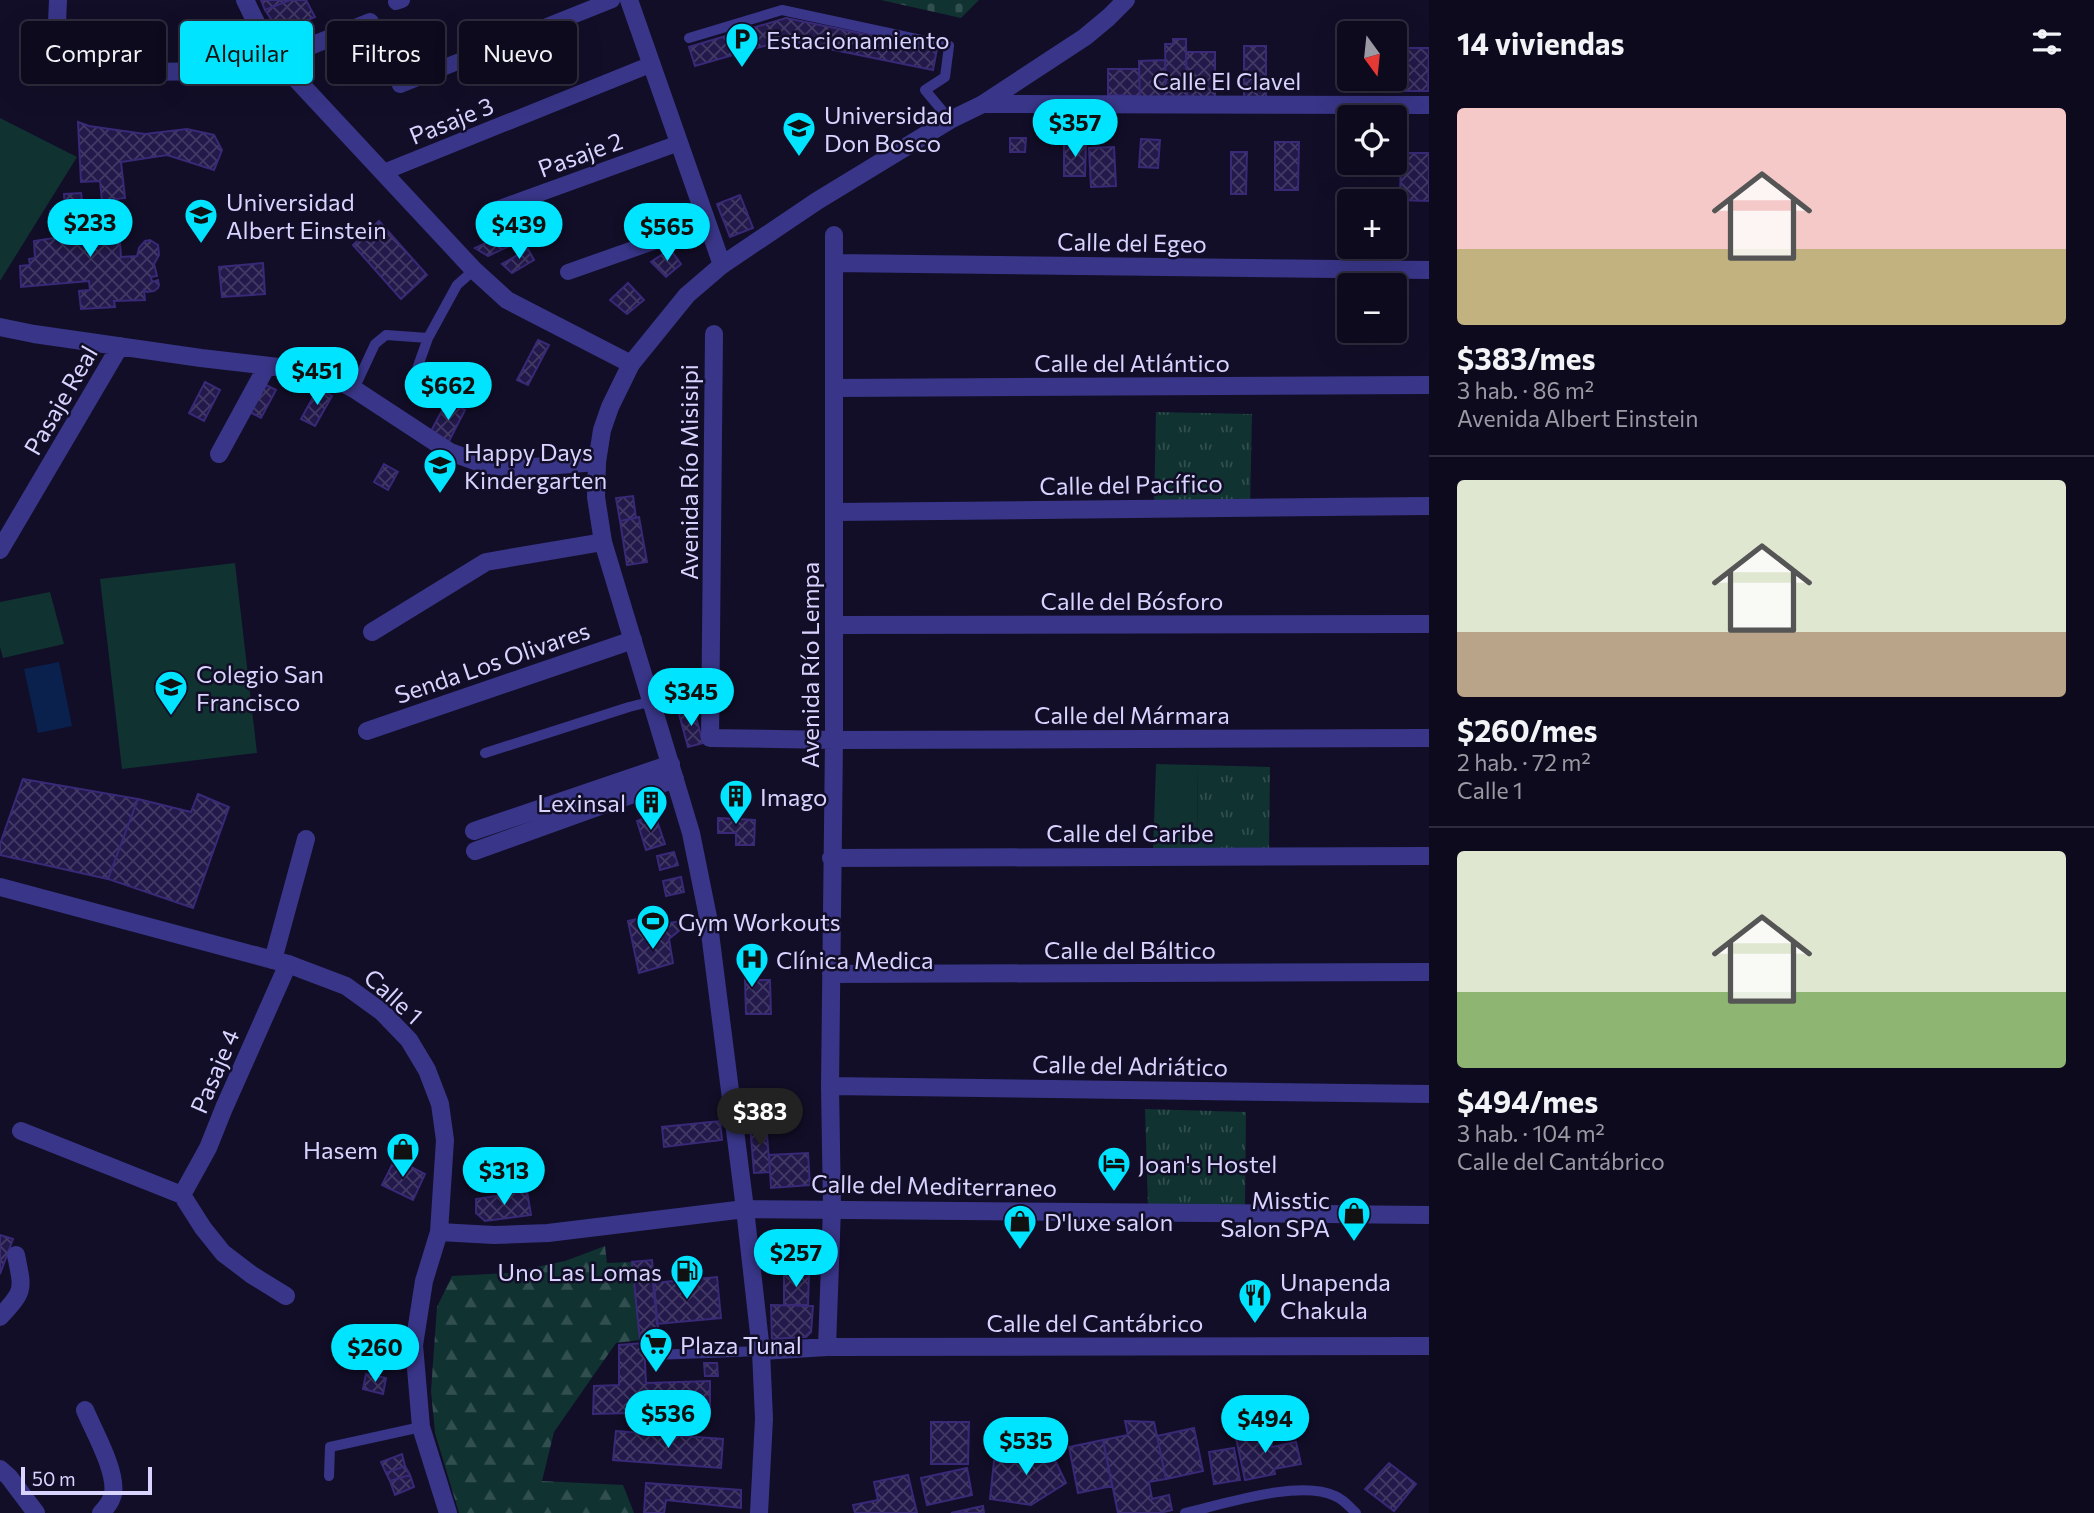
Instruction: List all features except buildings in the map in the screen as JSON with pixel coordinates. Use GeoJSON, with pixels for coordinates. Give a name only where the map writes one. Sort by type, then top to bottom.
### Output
{"type":"FeatureCollection","features":[{"type":"Feature","properties":{"kind":"street"},"geometry":{"type":"LineString","coordinates":[[58,0],[57,23],[65,39],[82,61],[133,72],[180,72]]}},
{"type":"Feature","properties":{"kind":"street"},"geometry":{"type":"LineString","coordinates":[[245,0],[256,21]]}},
{"type":"Feature","properties":{"kind":"street"},"geometry":{"type":"LineString","coordinates":[[400,85],[612,0]]}},
{"type":"Feature","properties":{"kind":"street"},"geometry":{"type":"LineString","coordinates":[[629,0],[722,265]]}},
{"type":"Feature","properties":{"kind":"street"},"geometry":{"type":"LineString","coordinates":[[760,1513],[764,1419],[761,1351],[708,917],[691,833],[667,773],[653,701],[603,542],[596,497],[597,462],[602,430],[631,364],[687,295],[722,265],[840,187],[983,104],[1085,37],[1126,0]]}},
{"type":"Feature","properties":{"kind":"street","name":"Pasaje 3"},"geometry":{"type":"LineString","coordinates":[[384,172],[652,64]]}},
{"type":"Feature","properties":{"kind":"street"},"geometry":{"type":"LineString","coordinates":[[301,84],[474,270],[508,300],[631,364]]}},
{"type":"Feature","properties":{"kind":"street","name":"Calle El Clavel"},"geometry":{"type":"LineString","coordinates":[[983,104],[1429,105]]}},
{"type":"Feature","properties":{"kind":"street","name":"Pasaje 2"},"geometry":{"type":"LineString","coordinates":[[497,209],[679,143]]}},
{"type":"Feature","properties":{"kind":"street"},"geometry":{"type":"LineString","coordinates":[[568,272],[708,223]]}},
{"type":"Feature","properties":{"kind":"street","name":"Avenida Río Lempa"},"geometry":{"type":"LineString","coordinates":[[827,1347],[832,1208],[830,1086],[835,625],[834,235]]}},
{"type":"Feature","properties":{"kind":"street","name":"Calle del Egeo"},"geometry":{"type":"LineString","coordinates":[[835,263],[1429,270]]}},
{"type":"Feature","properties":{"kind":"street"},"geometry":{"type":"LineString","coordinates":[[0,327],[34,334],[304,370],[330,376],[450,452],[486,465],[520,468],[597,462]]}},
{"type":"Feature","properties":{"kind":"street","name":"Avenida Río Misisipi"},"geometry":{"type":"LineString","coordinates":[[713,334],[710,738],[834,740]]}},
{"type":"Feature","properties":{"kind":"street","name":"Pasaje Real"},"geometry":{"type":"LineString","coordinates":[[0,550],[120,346]]}},
{"type":"Feature","properties":{"kind":"street"},"geometry":{"type":"LineString","coordinates":[[219,454],[267,366]]}},
{"type":"Feature","properties":{"kind":"street","name":"Calle del Atlántico"},"geometry":{"type":"LineString","coordinates":[[834,388],[1429,385]]}},
{"type":"Feature","properties":{"kind":"street","name":"Calle del Pacífico"},"geometry":{"type":"LineString","coordinates":[[835,512],[1429,506]]}},
{"type":"Feature","properties":{"kind":"street"},"geometry":{"type":"LineString","coordinates":[[372,632],[486,562],[603,542]]}},
{"type":"Feature","properties":{"kind":"street","name":"Calle del Bósforo"},"geometry":{"type":"LineString","coordinates":[[835,625],[1429,624]]}},
{"type":"Feature","properties":{"kind":"street","name":"Senda Los Olivares"},"geometry":{"type":"LineString","coordinates":[[367,731],[633,640]]}},
{"type":"Feature","properties":{"kind":"street","name":"Calle del Mármara"},"geometry":{"type":"LineString","coordinates":[[834,740],[1429,738]]}},
{"type":"Feature","properties":{"kind":"street"},"geometry":{"type":"LineString","coordinates":[[474,831],[667,773]]}},
{"type":"Feature","properties":{"kind":"street"},"geometry":{"type":"LineString","coordinates":[[475,851],[667,773]]}},
{"type":"Feature","properties":{"kind":"street","name":"Pasaje 4"},"geometry":{"type":"LineString","coordinates":[[182,1195],[208,1148],[281,962],[306,839]]}},
{"type":"Feature","properties":{"kind":"street","name":"Calle del Caribe"},"geometry":{"type":"LineString","coordinates":[[831,858],[1429,856]]}},
{"type":"Feature","properties":{"kind":"street","name":"Calle 1"},"geometry":{"type":"LineString","coordinates":[[0,887],[281,962],[332,979],[359,993],[409,1040],[427,1070],[444,1121],[439,1232],[424,1281],[414,1345],[421,1427],[448,1513]]}},
{"type":"Feature","properties":{"kind":"street","name":"Calle del Báltico"},"geometry":{"type":"LineString","coordinates":[[831,974],[1429,972]]}},
{"type":"Feature","properties":{"kind":"street","name":"Calle del Adriático"},"geometry":{"type":"LineString","coordinates":[[830,1086],[1429,1094]]}},
{"type":"Feature","properties":{"kind":"street"},"geometry":{"type":"LineString","coordinates":[[21,1131],[182,1195],[223,1253],[286,1296]]}},
{"type":"Feature","properties":{"kind":"street","name":"Calle del Mediterraneo"},"geometry":{"type":"LineString","coordinates":[[439,1232],[548,1233],[745,1209],[1429,1215]]}},
{"type":"Feature","properties":{"kind":"street"},"geometry":{"type":"LineString","coordinates":[[0,1317],[20,1293],[22,1285],[16,1255]]}},
{"type":"Feature","properties":{"kind":"street","name":"Calle del Cantábrico"},"geometry":{"type":"LineString","coordinates":[[761,1351],[827,1347],[1429,1346]]}},
{"type":"Feature","properties":{"kind":"street"},"geometry":{"type":"LineString","coordinates":[[85,1410],[112,1479],[113,1494],[108,1506],[101,1513]]}},
{"type":"Feature","properties":{"kind":"street"},"geometry":{"type":"LineString","coordinates":[[0,1469],[36,1513]]}},
{"type":"Feature","properties":{"kind":"lane"},"geometry":{"type":"LineString","coordinates":[[689,38],[782,10],[949,46],[945,77],[925,90],[950,121]]}},
{"type":"Feature","properties":{"kind":"lane"},"geometry":{"type":"LineString","coordinates":[[413,380],[428,338],[457,285],[474,270]]}},
{"type":"Feature","properties":{"kind":"lane"},"geometry":{"type":"LineString","coordinates":[[354,389],[375,344],[386,335],[428,338]]}},
{"type":"Feature","properties":{"kind":"lane"},"geometry":{"type":"LineString","coordinates":[[485,753],[653,701]]}},
{"type":"Feature","properties":{"kind":"lane"},"geometry":{"type":"LineString","coordinates":[[654,1355],[761,1351]]}},
{"type":"Feature","properties":{"kind":"lane"},"geometry":{"type":"LineString","coordinates":[[329,1476],[330,1447],[421,1427]]}},
{"type":"Feature","properties":{"kind":"lane"},"geometry":{"type":"LineString","coordinates":[[1185,1513],[1282,1491],[1311,1490],[1335,1496],[1356,1513]]}},
{"type":"Feature","properties":{"kind":"green space"},"geometry":{"type":"Polygon","coordinates":[[[881,0],[979,0],[961,18],[881,0]]]}},
{"type":"Feature","properties":{"kind":"green space"},"geometry":{"type":"Polygon","coordinates":[[[0,118],[77,157],[0,281],[0,118]]]}},
{"type":"Feature","properties":{"kind":"green space"},"geometry":{"type":"Polygon","coordinates":[[[1156,412],[1252,414],[1250,509],[1154,509],[1156,412]]]}},
{"type":"Feature","properties":{"kind":"green space"},"geometry":{"type":"Polygon","coordinates":[[[235,563],[257,753],[122,769],[100,579],[235,563]]]}},
{"type":"Feature","properties":{"kind":"green space"},"geometry":{"type":"Polygon","coordinates":[[[50,592],[64,644],[3,658],[0,647],[0,602],[50,592]]]}},
{"type":"Feature","properties":{"kind":"green space"},"geometry":{"type":"Polygon","coordinates":[[[1156,764],[1198,765],[1197,850],[1153,850],[1156,764]]]}},
{"type":"Feature","properties":{"kind":"green space"},"geometry":{"type":"Polygon","coordinates":[[[1198,765],[1270,767],[1269,851],[1197,850],[1198,765]]]}},
{"type":"Feature","properties":{"kind":"green space"},"geometry":{"type":"Polygon","coordinates":[[[1145,1109],[1246,1112],[1245,1208],[1148,1208],[1145,1109]]]}},
{"type":"Feature","properties":{"kind":"green space"},"geometry":{"type":"Polygon","coordinates":[[[605,1246],[607,1263],[632,1262],[640,1340],[616,1343],[554,1432],[542,1481],[623,1485],[634,1513],[459,1513],[435,1433],[431,1391],[437,1307],[452,1276],[508,1273],[565,1261],[605,1246]]]}},
{"type":"Feature","properties":{"kind":"water"},"geometry":{"type":"Polygon","coordinates":[[[59,662],[72,726],[38,733],[24,669],[59,662]]]}},
{"type":"Feature","properties":{"kind":"place","name":"Estacionamiento"},"geometry":{"type":"Point","coordinates":[742,69]}},
{"type":"Feature","properties":{"kind":"place","name":"Universidad Don Bosco"},"geometry":{"type":"Point","coordinates":[799,158]}},
{"type":"Feature","properties":{"kind":"place","name":"Universidad Albert Einstein"},"geometry":{"type":"Point","coordinates":[201,245]}},
{"type":"Feature","properties":{"kind":"place","name":"Happy Days Kindergarten"},"geometry":{"type":"Point","coordinates":[440,495]}},
{"type":"Feature","properties":{"kind":"place","name":"Colegio San Francisco"},"geometry":{"type":"Point","coordinates":[171,717]}},
{"type":"Feature","properties":{"kind":"place","name":"Imago"},"geometry":{"type":"Point","coordinates":[736,826]}},
{"type":"Feature","properties":{"kind":"place","name":"Lexinsal"},"geometry":{"type":"Point","coordinates":[651,832]}},
{"type":"Feature","properties":{"kind":"place","name":"Gym Workouts"},"geometry":{"type":"Point","coordinates":[653,951]}},
{"type":"Feature","properties":{"kind":"place","name":"Clínica Medica"},"geometry":{"type":"Point","coordinates":[752,989]}},
{"type":"Feature","properties":{"kind":"place","name":"Hasem"},"geometry":{"type":"Point","coordinates":[403,1179]}},
{"type":"Feature","properties":{"kind":"place","name":"Joan's Hostel"},"geometry":{"type":"Point","coordinates":[1114,1193]}},
{"type":"Feature","properties":{"kind":"place","name":"Misstic Salon SPA"},"geometry":{"type":"Point","coordinates":[1354,1243]}},
{"type":"Feature","properties":{"kind":"place","name":"D'luxe salon"},"geometry":{"type":"Point","coordinates":[1020,1251]}},
{"type":"Feature","properties":{"kind":"place","name":"Uno Las Lomas"},"geometry":{"type":"Point","coordinates":[687,1301]}},
{"type":"Feature","properties":{"kind":"place","name":"Unapenda Chakula"},"geometry":{"type":"Point","coordinates":[1255,1325]}},
{"type":"Feature","properties":{"kind":"place","name":"Plaza Tunal"},"geometry":{"type":"Point","coordinates":[656,1374]}}]}
